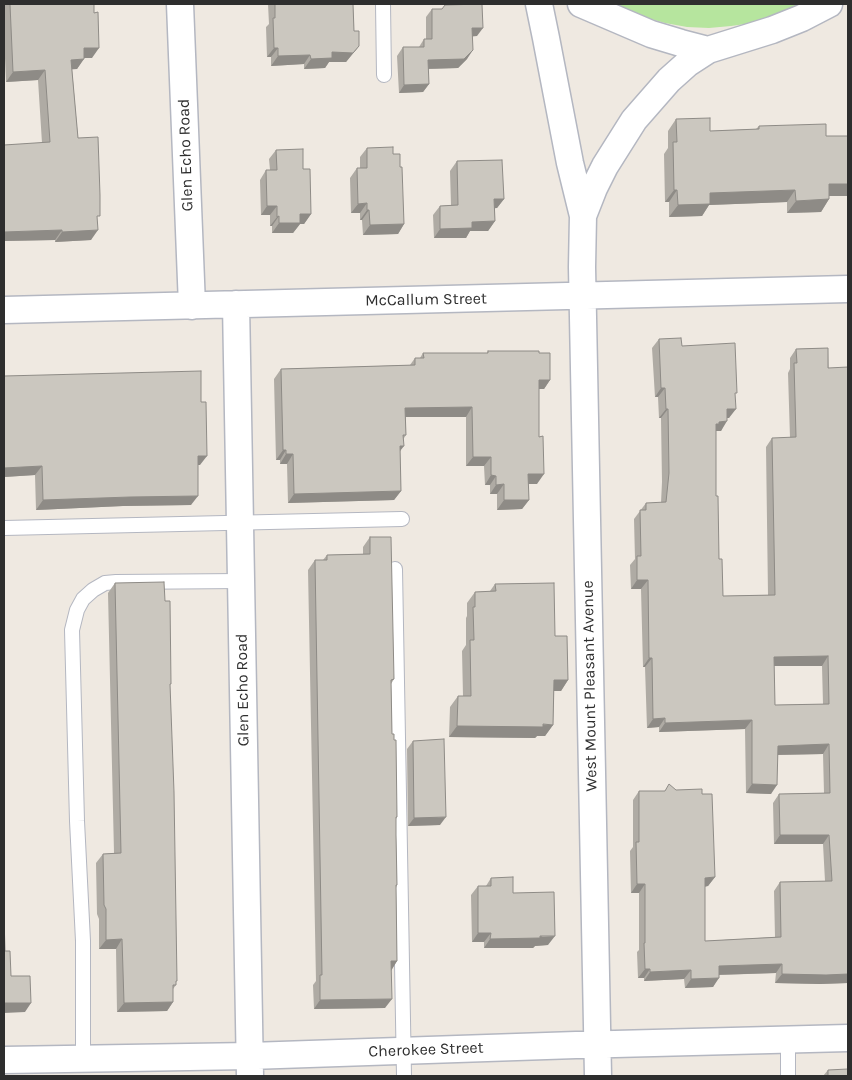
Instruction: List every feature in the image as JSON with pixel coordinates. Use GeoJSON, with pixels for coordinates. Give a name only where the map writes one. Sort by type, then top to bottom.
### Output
{"type":"FeatureCollection","features":[{"type":"Feature","properties":{"kind":"street","name":"Glen Echo Road"},"geometry":{"type":"LineString","coordinates":[[180,4],[192,306]]}},
{"type":"Feature","properties":{"kind":"street"},"geometry":{"type":"LineString","coordinates":[[539,4],[570,162],[583,216]]}},
{"type":"Feature","properties":{"kind":"street"},"geometry":{"type":"LineString","coordinates":[[581,4],[651,34],[681,44],[708,50]]}},
{"type":"Feature","properties":{"kind":"street"},"geometry":{"type":"LineString","coordinates":[[583,216],[605,166],[634,120],[669,80],[688,63],[708,50],[772,30],[802,18],[829,4]]}},
{"type":"Feature","properties":{"kind":"street","name":"West Mount Pleasant Avenue"},"geometry":{"type":"LineString","coordinates":[[583,216],[582,296],[598,1076]]}},
{"type":"Feature","properties":{"kind":"street","name":"McCallum Street"},"geometry":{"type":"LineString","coordinates":[[4,310],[848,289]]}},
{"type":"Feature","properties":{"kind":"street","name":"Glen Echo Road"},"geometry":{"type":"LineString","coordinates":[[236,304],[250,1066]]}},
{"type":"Feature","properties":{"kind":"street","name":"Cherokee Street"},"geometry":{"type":"LineString","coordinates":[[4,1060],[76,1064],[250,1066],[403,1050],[848,1038]]}},
{"type":"Feature","properties":{"kind":"lane"},"geometry":{"type":"LineString","coordinates":[[383,4],[384,75]]}},
{"type":"Feature","properties":{"kind":"lane"},"geometry":{"type":"LineString","coordinates":[[4,528],[402,519]]}},
{"type":"Feature","properties":{"kind":"lane"},"geometry":{"type":"LineString","coordinates":[[395,569],[404,1076]]}},
{"type":"Feature","properties":{"kind":"lane"},"geometry":{"type":"LineString","coordinates":[[76,1064],[83,941],[72,630],[77,610],[83,600],[93,590],[105,584],[116,582],[240,581]]}},
{"type":"Feature","properties":{"kind":"lane"},"geometry":{"type":"LineString","coordinates":[[788,1039],[788,1076]]}},
{"type":"Feature","properties":{"kind":"green space"},"geometry":{"type":"Polygon","coordinates":[[[611,4],[803,4],[774,17],[753,23],[709,28],[665,23],[611,4]]]}},
{"type":"Feature","properties":{"kind":"building"},"geometry":{"type":"Polygon","coordinates":[[[10,4],[94,4],[94,13],[98,12],[99,48],[84,48],[84,59],[71,60],[78,138],[98,137],[100,216],[97,216],[98,230],[4,232],[4,145],[50,142],[45,70],[13,72],[10,4]]]}},
{"type":"Feature","properties":{"kind":"building"},"geometry":{"type":"Polygon","coordinates":[[[275,4],[353,4],[354,31],[359,31],[359,46],[353,53],[332,52],[332,58],[311,59],[310,55],[278,56],[278,48],[274,48],[273,18],[275,18],[275,4]]]}},
{"type":"Feature","properties":{"kind":"building"},"geometry":{"type":"Polygon","coordinates":[[[482,4],[483,28],[472,28],[473,50],[464,59],[428,60],[429,84],[404,85],[403,47],[424,47],[424,39],[432,39],[432,9],[442,9],[445,5],[482,4]]]}},
{"type":"Feature","properties":{"kind":"building"},"geometry":{"type":"Polygon","coordinates":[[[710,118],[710,131],[759,129],[759,126],[826,124],[826,136],[848,136],[848,184],[829,184],[829,199],[796,201],[795,190],[710,193],[710,204],[678,205],[677,190],[674,190],[673,142],[677,142],[676,119],[710,118]]]}},
{"type":"Feature","properties":{"kind":"building"},"geometry":{"type":"Polygon","coordinates":[[[393,147],[393,154],[400,154],[400,167],[402,167],[404,224],[370,225],[367,203],[358,204],[357,168],[367,168],[367,148],[393,147]]]}},
{"type":"Feature","properties":{"kind":"building"},"geometry":{"type":"Polygon","coordinates":[[[303,149],[303,169],[310,169],[311,214],[300,214],[300,223],[279,223],[277,206],[267,206],[266,170],[277,170],[276,150],[303,149]]]}},
{"type":"Feature","properties":{"kind":"building"},"geometry":{"type":"Polygon","coordinates":[[[502,160],[504,199],[494,199],[495,221],[472,222],[472,228],[440,229],[440,206],[458,205],[457,161],[502,160]]]}},
{"type":"Feature","properties":{"kind":"building"},"geometry":{"type":"Polygon","coordinates":[[[681,338],[682,346],[735,343],[736,409],[727,409],[727,421],[716,424],[716,496],[718,496],[719,559],[722,559],[723,596],[775,595],[772,438],[796,437],[794,363],[797,363],[796,349],[828,348],[828,368],[848,367],[848,974],[782,974],[782,964],[719,966],[719,978],[691,979],[691,970],[650,972],[650,969],[645,969],[645,884],[637,884],[636,842],[639,842],[639,791],[665,791],[669,784],[676,790],[702,789],[702,794],[712,794],[715,877],[705,878],[705,941],[781,937],[780,882],[832,881],[829,835],[780,835],[779,794],[830,793],[829,744],[778,746],[777,785],[752,784],[752,720],[665,723],[665,718],[653,719],[652,658],[649,658],[648,580],[637,580],[637,556],[641,556],[640,510],[646,510],[646,503],[666,502],[669,473],[668,409],[666,409],[665,388],[661,388],[659,339],[681,338]],[[828,656],[774,657],[775,705],[829,704],[828,656]]]}},
{"type":"Feature","properties":{"kind":"building"},"geometry":{"type":"Polygon","coordinates":[[[488,351],[539,351],[539,353],[550,353],[550,380],[539,380],[539,437],[543,436],[544,474],[528,474],[529,500],[504,500],[504,484],[496,485],[496,476],[491,475],[491,457],[473,457],[472,407],[405,408],[406,435],[403,435],[404,446],[400,446],[401,491],[294,494],[293,454],[286,454],[286,450],[283,450],[281,369],[415,365],[415,358],[424,358],[423,353],[488,353],[488,351]]]}},
{"type":"Feature","properties":{"kind":"building"},"geometry":{"type":"Polygon","coordinates":[[[201,371],[201,402],[206,402],[207,456],[198,456],[198,496],[43,500],[42,466],[4,468],[4,376],[201,371]]]}},
{"type":"Feature","properties":{"kind":"building"},"geometry":{"type":"Polygon","coordinates":[[[370,537],[391,537],[394,679],[391,680],[392,734],[394,734],[394,740],[396,740],[397,961],[391,961],[392,999],[320,1000],[320,975],[322,975],[315,560],[327,560],[327,555],[370,554],[370,537]]]}},
{"type":"Feature","properties":{"kind":"building"},"geometry":{"type":"Polygon","coordinates":[[[164,582],[165,601],[170,601],[170,684],[177,981],[176,985],[173,985],[173,1002],[124,1003],[122,939],[106,940],[106,909],[104,905],[103,854],[121,853],[115,583],[164,582]]]}},
{"type":"Feature","properties":{"kind":"building"},"geometry":{"type":"Polygon","coordinates":[[[554,583],[555,636],[567,636],[568,680],[554,680],[553,725],[543,724],[543,727],[457,726],[458,696],[471,696],[470,640],[474,640],[473,607],[475,607],[475,592],[496,591],[495,584],[554,583]]]}},
{"type":"Feature","properties":{"kind":"building"},"geometry":{"type":"Polygon","coordinates":[[[444,739],[446,817],[414,818],[413,741],[444,739]]]}},
{"type":"Feature","properties":{"kind":"building"},"geometry":{"type":"Polygon","coordinates":[[[513,877],[513,893],[554,892],[555,936],[490,939],[491,933],[478,933],[478,886],[491,886],[491,878],[513,877]]]}},
{"type":"Feature","properties":{"kind":"building"},"geometry":{"type":"Polygon","coordinates":[[[4,917],[5,951],[10,951],[11,976],[30,976],[31,1003],[4,1003],[4,917]]]}},
{"type":"Feature","properties":{"kind":"building"},"geometry":{"type":"Polygon","coordinates":[[[848,1069],[848,1076],[828,1076],[828,1070],[848,1069]]]}}]}
